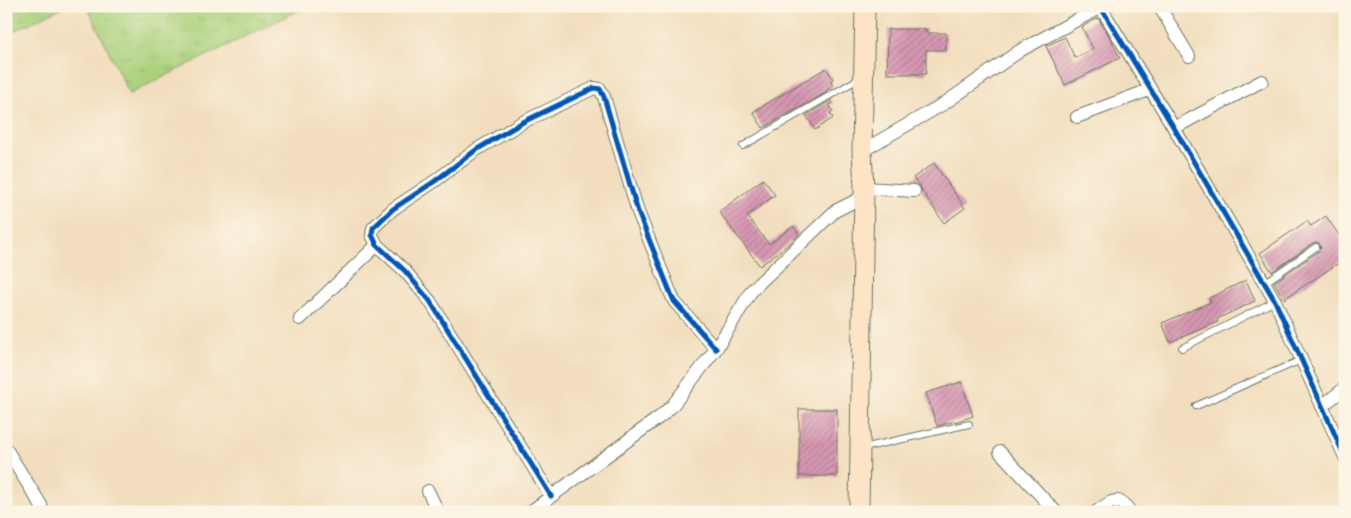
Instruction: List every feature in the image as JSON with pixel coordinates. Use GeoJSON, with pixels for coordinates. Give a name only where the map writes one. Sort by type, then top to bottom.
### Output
{"type":"FeatureCollection","features":[{"type":"Feature","properties":{"kind":"street"},"geometry":{"type":"LineString","coordinates":[[859,512],[865,6]]}},
{"type":"Feature","properties":{"kind":"street"},"geometry":{"type":"LineString","coordinates":[[1159,6],[1190,56]]}},
{"type":"Feature","properties":{"kind":"street"},"geometry":{"type":"LineString","coordinates":[[862,151],[945,103],[1021,50],[1101,7],[1275,301],[1345,457]]}},
{"type":"Feature","properties":{"kind":"street"},"geometry":{"type":"LineString","coordinates":[[1174,128],[1262,81]]}},
{"type":"Feature","properties":{"kind":"street"},"geometry":{"type":"LineString","coordinates":[[551,496],[430,302],[405,271],[377,245],[372,235],[373,228],[393,209],[435,181],[476,150],[522,122],[594,88],[600,89],[638,212],[674,302],[716,349]]}},
{"type":"Feature","properties":{"kind":"street"},"geometry":{"type":"LineString","coordinates":[[1078,117],[1150,90]]}},
{"type":"Feature","properties":{"kind":"street"},"geometry":{"type":"LineString","coordinates":[[530,512],[666,412],[716,349],[752,290],[835,211],[864,192],[914,191]]}},
{"type":"Feature","properties":{"kind":"street"},"geometry":{"type":"LineString","coordinates":[[300,319],[377,245]]}},
{"type":"Feature","properties":{"kind":"street"},"geometry":{"type":"LineString","coordinates":[[1322,406],[1345,388]]}},
{"type":"Feature","properties":{"kind":"street"},"geometry":{"type":"LineString","coordinates":[[6,449],[41,505],[42,512]]}},
{"type":"Feature","properties":{"kind":"street"},"geometry":{"type":"LineString","coordinates":[[1000,452],[1056,512]]}},
{"type":"Feature","properties":{"kind":"street"},"geometry":{"type":"LineString","coordinates":[[428,491],[438,512]]}},
{"type":"Feature","properties":{"kind":"street"},"geometry":{"type":"LineString","coordinates":[[1096,512],[1116,500],[1125,504],[1130,512]]}},
{"type":"Feature","properties":{"kind":"lane"},"geometry":{"type":"LineString","coordinates":[[743,146],[864,76]]}},
{"type":"Feature","properties":{"kind":"lane"},"geometry":{"type":"LineString","coordinates":[[1264,283],[1316,247]]}},
{"type":"Feature","properties":{"kind":"lane"},"geometry":{"type":"LineString","coordinates":[[1182,348],[1275,301]]}},
{"type":"Feature","properties":{"kind":"lane"},"geometry":{"type":"LineString","coordinates":[[1196,406],[1301,360]]}},
{"type":"Feature","properties":{"kind":"lane"},"geometry":{"type":"LineString","coordinates":[[859,449],[969,424]]}},
{"type":"Feature","properties":{"kind":"green space"},"geometry":{"type":"Polygon","coordinates":[[[6,6],[65,6],[6,35],[6,6]]]}},
{"type":"Feature","properties":{"kind":"green space"},"geometry":{"type":"Polygon","coordinates":[[[87,6],[307,6],[129,94],[87,6]]]}},
{"type":"Feature","properties":{"kind":"building"},"geometry":{"type":"Polygon","coordinates":[[[1098,18],[1120,58],[1065,85],[1046,46],[1065,37],[1075,58],[1093,49],[1082,27],[1098,18]]]}},
{"type":"Feature","properties":{"kind":"building"},"geometry":{"type":"Polygon","coordinates":[[[888,29],[926,29],[926,33],[946,33],[946,50],[926,50],[926,74],[887,74],[888,29]]]}},
{"type":"Feature","properties":{"kind":"building"},"geometry":{"type":"Polygon","coordinates":[[[826,68],[833,79],[830,81],[833,86],[827,92],[763,128],[753,112],[826,68]]]}},
{"type":"Feature","properties":{"kind":"building"},"geometry":{"type":"Polygon","coordinates":[[[832,100],[833,103],[829,105],[833,111],[830,113],[833,118],[815,130],[806,115],[832,100]]]}},
{"type":"Feature","properties":{"kind":"building"},"geometry":{"type":"Polygon","coordinates":[[[934,163],[965,208],[944,223],[913,178],[934,163]]]}},
{"type":"Feature","properties":{"kind":"building"},"geometry":{"type":"Polygon","coordinates":[[[763,179],[775,195],[747,216],[769,244],[793,226],[799,234],[760,266],[719,212],[763,179]]]}},
{"type":"Feature","properties":{"kind":"building"},"geometry":{"type":"Polygon","coordinates":[[[1326,216],[1345,244],[1345,259],[1284,299],[1274,282],[1319,251],[1321,249],[1320,245],[1318,242],[1313,243],[1272,272],[1260,253],[1307,221],[1311,226],[1326,216]]]}},
{"type":"Feature","properties":{"kind":"building"},"geometry":{"type":"Polygon","coordinates":[[[1246,280],[1255,301],[1217,319],[1218,322],[1170,342],[1162,323],[1211,302],[1209,298],[1246,280]]]}},
{"type":"Feature","properties":{"kind":"building"},"geometry":{"type":"Polygon","coordinates":[[[961,382],[973,416],[937,426],[926,393],[961,382]]]}},
{"type":"Feature","properties":{"kind":"building"},"geometry":{"type":"Polygon","coordinates":[[[799,409],[837,409],[837,476],[799,476],[799,409]]]}},
{"type":"Feature","properties":{"kind":"cycle path"},"geometry":{"type":"LineString","coordinates":[[1100,6],[1275,301],[1345,457]]}},
{"type":"Feature","properties":{"kind":"cycle path"},"geometry":{"type":"LineString","coordinates":[[551,496],[430,301],[405,271],[377,245],[372,235],[373,228],[393,209],[435,181],[476,150],[523,122],[594,88],[600,89],[638,212],[674,301],[716,349]]}}]}
